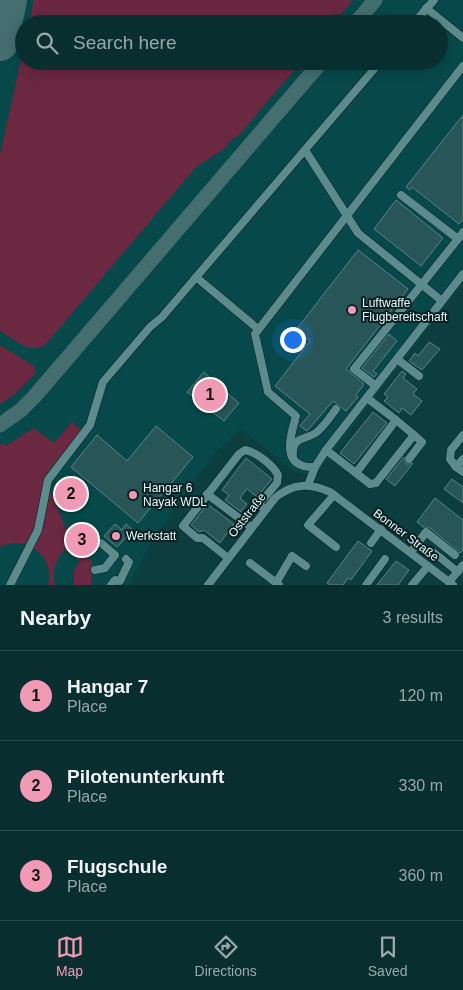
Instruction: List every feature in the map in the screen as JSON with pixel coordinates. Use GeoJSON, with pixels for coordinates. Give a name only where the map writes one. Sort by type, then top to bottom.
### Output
{"type":"FeatureCollection","features":[{"type":"Feature","properties":{"kind":"lane"},"geometry":{"type":"LineString","coordinates":[[420,15],[434,0]]}},
{"type":"Feature","properties":{"kind":"lane"},"geometry":{"type":"LineString","coordinates":[[426,8],[435,15]]}},
{"type":"Feature","properties":{"kind":"lane"},"geometry":{"type":"LineString","coordinates":[[448,26],[463,38]]}},
{"type":"Feature","properties":{"kind":"lane"},"geometry":{"type":"LineString","coordinates":[[315,467],[300,465],[293,459],[288,448],[296,416],[268,392],[255,334],[463,66]]}},
{"type":"Feature","properties":{"kind":"lane"},"geometry":{"type":"LineString","coordinates":[[10,585],[38,530],[48,480],[90,425],[103,382],[196,277],[373,70]]}},
{"type":"Feature","properties":{"kind":"lane"},"geometry":{"type":"LineString","coordinates":[[305,150],[358,233],[442,301]]}},
{"type":"Feature","properties":{"kind":"lane"},"geometry":{"type":"LineString","coordinates":[[401,195],[458,239]]}},
{"type":"Feature","properties":{"kind":"lane"},"geometry":{"type":"LineString","coordinates":[[376,386],[354,369],[463,232]]}},
{"type":"Feature","properties":{"kind":"lane"},"geometry":{"type":"LineString","coordinates":[[336,547],[308,526],[334,495],[308,485],[315,467],[326,450],[463,274]]}},
{"type":"Feature","properties":{"kind":"lane"},"geometry":{"type":"LineString","coordinates":[[196,277],[258,329]]}},
{"type":"Feature","properties":{"kind":"lane"},"geometry":{"type":"LineString","coordinates":[[397,359],[419,376]]}},
{"type":"Feature","properties":{"kind":"lane"},"geometry":{"type":"LineString","coordinates":[[367,398],[422,442],[409,459]]}},
{"type":"Feature","properties":{"kind":"lane"},"geometry":{"type":"LineString","coordinates":[[293,459],[297,442],[304,436],[317,433],[336,409]]}},
{"type":"Feature","properties":{"kind":"lane"},"geometry":{"type":"LineString","coordinates":[[356,473],[396,420]]}},
{"type":"Feature","properties":{"kind":"lane"},"geometry":{"type":"LineString","coordinates":[[326,450],[370,484],[376,483],[414,435]]}},
{"type":"Feature","properties":{"kind":"lane"},"geometry":{"type":"LineString","coordinates":[[460,470],[450,459],[451,450],[463,435]]}},
{"type":"Feature","properties":{"kind":"lane"},"geometry":{"type":"LineString","coordinates":[[228,558],[203,538],[197,538],[183,526],[239,454],[245,450],[250,451],[274,469],[278,475],[277,483],[259,504],[265,510]]}},
{"type":"Feature","properties":{"kind":"lane"},"geometry":{"type":"LineString","coordinates":[[460,470],[463,459]]}},
{"type":"Feature","properties":{"kind":"lane","name":"Oststraße"},"geometry":{"type":"LineString","coordinates":[[208,585],[274,498],[287,490],[308,485]]}},
{"type":"Feature","properties":{"kind":"lane"},"geometry":{"type":"LineString","coordinates":[[207,494],[252,527]]}},
{"type":"Feature","properties":{"kind":"lane","name":"Bonner Straße"},"geometry":{"type":"LineString","coordinates":[[334,495],[451,584]]}},
{"type":"Feature","properties":{"kind":"lane"},"geometry":{"type":"LineString","coordinates":[[371,543],[381,529]]}},
{"type":"Feature","properties":{"kind":"lane"},"geometry":{"type":"LineString","coordinates":[[411,552],[426,532],[456,555]]}},
{"type":"Feature","properties":{"kind":"lane"},"geometry":{"type":"LineString","coordinates":[[95,543],[101,543],[115,555],[105,568],[95,570]]}},
{"type":"Feature","properties":{"kind":"lane"},"geometry":{"type":"LineString","coordinates":[[433,552],[460,569],[451,584]]}},
{"type":"Feature","properties":{"kind":"lane"},"geometry":{"type":"LineString","coordinates":[[250,563],[277,584],[285,571],[284,566],[292,556],[306,566]]}},
{"type":"Feature","properties":{"kind":"lane"},"geometry":{"type":"LineString","coordinates":[[111,585],[115,580],[119,583],[129,562],[126,559]]}},
{"type":"Feature","properties":{"kind":"lane"},"geometry":{"type":"LineString","coordinates":[[367,584],[385,559]]}},
{"type":"Feature","properties":{"kind":"lane"},"geometry":{"type":"LineString","coordinates":[[412,585],[428,566]]}},
{"type":"Feature","properties":{"kind":"shaded area"},"geometry":{"type":"Polygon","coordinates":[[[0,0],[463,0],[463,283],[314,477],[294,471],[241,429],[213,455],[155,536],[129,585],[0,585],[0,0]]]}},
{"type":"Feature","properties":{"kind":"shaded area"},"geometry":{"type":"Polygon","coordinates":[[[34,0],[353,0],[341,15],[336,13],[334,15],[31,15],[34,0]]]}},
{"type":"Feature","properties":{"kind":"shaded area"},"geometry":{"type":"Polygon","coordinates":[[[19,70],[294,70],[239,135],[232,139],[224,149],[196,167],[46,344],[40,347],[34,348],[22,345],[0,331],[0,154],[19,70]]]}},
{"type":"Feature","properties":{"kind":"shaded area"},"geometry":{"type":"Polygon","coordinates":[[[0,345],[34,366],[36,373],[14,395],[0,404],[0,345]]]}},
{"type":"Feature","properties":{"kind":"shaded area"},"geometry":{"type":"Polygon","coordinates":[[[72,422],[83,431],[49,470],[50,490],[74,548],[72,551],[68,548],[60,555],[54,575],[55,585],[48,585],[47,565],[37,550],[20,543],[0,547],[0,445],[4,443],[6,446],[34,428],[54,443],[72,422]]]}},
{"type":"Feature","properties":{"kind":"shaded area"},"geometry":{"type":"Polygon","coordinates":[[[78,554],[92,560],[91,585],[74,585],[74,571],[79,562],[78,554]]]}},
{"type":"Feature","properties":{"kind":"building"},"geometry":{"type":"Polygon","coordinates":[[[463,115],[463,219],[459,224],[412,187],[410,190],[406,187],[463,115]]]}},
{"type":"Feature","properties":{"kind":"building","name":"Luftwaffe Flugbereitschaft"},"geometry":{"type":"Polygon","coordinates":[[[396,200],[443,238],[421,266],[374,229],[396,200]]]}},
{"type":"Feature","properties":{"kind":"building","name":"Luftwaffe Flugbereitschaft"},"geometry":{"type":"Polygon","coordinates":[[[358,250],[408,289],[346,369],[364,384],[356,395],[358,397],[346,411],[333,401],[307,431],[300,426],[310,414],[275,386],[310,341],[296,330],[358,250]]]}},
{"type":"Feature","properties":{"kind":"building"},"geometry":{"type":"Polygon","coordinates":[[[389,334],[397,341],[373,371],[377,374],[374,377],[362,368],[389,334]]]}},
{"type":"Feature","properties":{"kind":"building"},"geometry":{"type":"Polygon","coordinates":[[[429,342],[440,349],[422,370],[409,361],[415,353],[418,356],[429,342]]]}},
{"type":"Feature","properties":{"kind":"building"},"geometry":{"type":"Polygon","coordinates":[[[402,371],[406,374],[403,378],[417,389],[413,394],[422,401],[411,415],[402,408],[399,413],[384,401],[388,397],[384,394],[402,371]]]}},
{"type":"Feature","properties":{"kind":"building"},"geometry":{"type":"Polygon","coordinates":[[[204,372],[239,403],[224,421],[187,392],[204,372]]]}},
{"type":"Feature","properties":{"kind":"building"},"geometry":{"type":"Polygon","coordinates":[[[373,412],[387,423],[354,464],[340,453],[373,412]]]}},
{"type":"Feature","properties":{"kind":"building","name":"Hangar 6 Nayak WDL"},"geometry":{"type":"Polygon","coordinates":[[[156,426],[193,457],[138,523],[71,467],[97,435],[127,461],[156,426]]]}},
{"type":"Feature","properties":{"kind":"building"},"geometry":{"type":"Polygon","coordinates":[[[404,457],[406,464],[413,463],[395,486],[386,479],[404,457]]]}},
{"type":"Feature","properties":{"kind":"building"},"geometry":{"type":"Polygon","coordinates":[[[246,458],[272,479],[257,497],[247,489],[240,498],[247,504],[241,512],[225,500],[229,495],[222,490],[246,458]]]}},
{"type":"Feature","properties":{"kind":"building"},"geometry":{"type":"Polygon","coordinates":[[[452,479],[463,487],[463,503],[444,489],[452,479]]]}},
{"type":"Feature","properties":{"kind":"building"},"geometry":{"type":"Polygon","coordinates":[[[66,485],[81,497],[76,503],[61,491],[66,485]]]}},
{"type":"Feature","properties":{"kind":"building"},"geometry":{"type":"Polygon","coordinates":[[[435,498],[463,520],[463,550],[460,553],[430,528],[423,527],[417,522],[435,498]]]}},
{"type":"Feature","properties":{"kind":"building"},"geometry":{"type":"Polygon","coordinates":[[[207,504],[234,524],[220,543],[204,530],[199,532],[191,525],[207,504]]]}},
{"type":"Feature","properties":{"kind":"building","name":"Werkstatt"},"geometry":{"type":"Polygon","coordinates":[[[115,524],[122,530],[126,524],[133,530],[117,547],[104,536],[115,524]]]}},
{"type":"Feature","properties":{"kind":"building"},"geometry":{"type":"Polygon","coordinates":[[[79,527],[85,527],[85,553],[78,553],[79,527]]]}},
{"type":"Feature","properties":{"kind":"building"},"geometry":{"type":"Polygon","coordinates":[[[358,541],[372,551],[351,580],[348,578],[343,585],[330,585],[327,583],[358,541]]]}},
{"type":"Feature","properties":{"kind":"building"},"geometry":{"type":"Polygon","coordinates":[[[396,561],[409,570],[398,585],[377,585],[396,561]]]}},
{"type":"Feature","properties":{"kind":"taxiway"},"geometry":{"type":"LineString","coordinates":[[0,18],[9,0]]}},
{"type":"Feature","properties":{"kind":"taxiway"},"geometry":{"type":"LineString","coordinates":[[362,15],[375,0]]}},
{"type":"Feature","properties":{"kind":"taxiway"},"geometry":{"type":"LineString","coordinates":[[0,425],[21,410],[34,397],[314,70]]}},
{"type":"Feature","properties":{"kind":"runway"},"geometry":{"type":"LineString","coordinates":[[0,43],[9,0]]}},
{"type":"Feature","properties":{"kind":"place","name":"Luftwaffe Flugbereitschaft"},"geometry":{"type":"Point","coordinates":[352,310]}},
{"type":"Feature","properties":{"kind":"place","name":"Hangar 7"},"geometry":{"type":"Point","coordinates":[210,395]}},
{"type":"Feature","properties":{"kind":"place","name":"Pilotenunterkunft"},"geometry":{"type":"Point","coordinates":[71,494]}},
{"type":"Feature","properties":{"kind":"place","name":"Hangar 6 Nayak WDL"},"geometry":{"type":"Point","coordinates":[133,495]}},
{"type":"Feature","properties":{"kind":"place","name":"Werkstatt"},"geometry":{"type":"Point","coordinates":[116,536]}},
{"type":"Feature","properties":{"kind":"place","name":"Flugschule"},"geometry":{"type":"Point","coordinates":[82,540]}}]}
